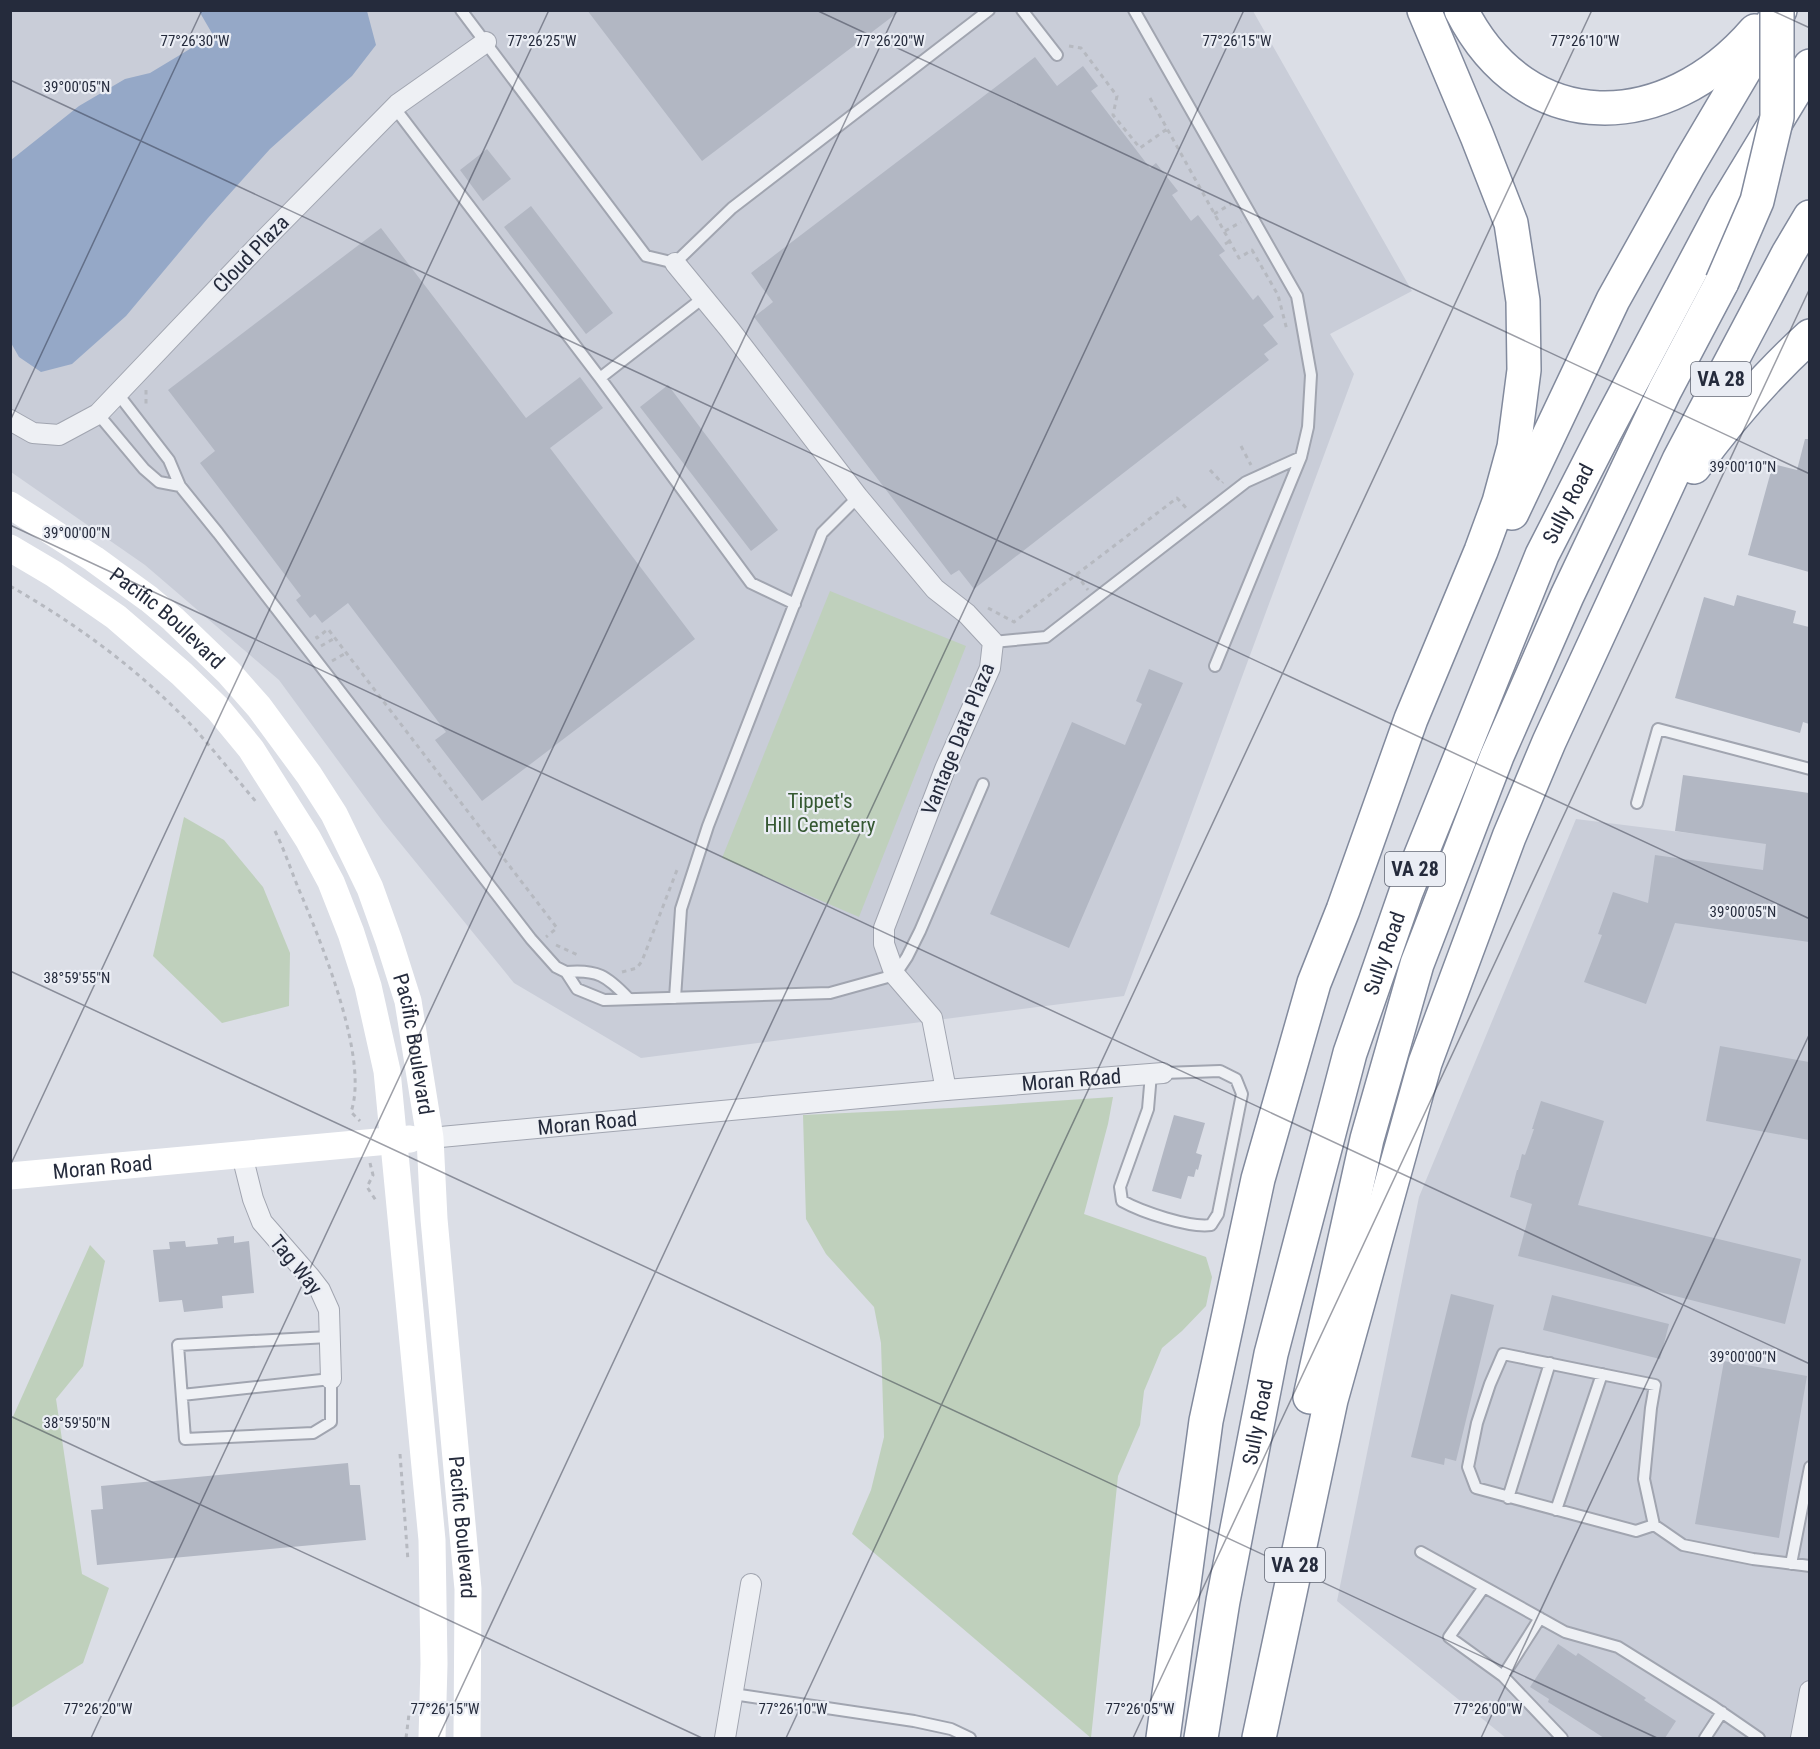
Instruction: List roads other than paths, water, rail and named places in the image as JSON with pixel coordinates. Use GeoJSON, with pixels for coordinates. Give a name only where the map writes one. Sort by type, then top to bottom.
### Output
{"type":"FeatureCollection","features":[{"type":"Feature","properties":{"kind":"highway"},"geometry":{"type":"LineString","coordinates":[[1163,1738],[1206,1421],[1258,1179],[1314,983],[1411,719],[1481,551],[1499,502],[1514,447],[1524,370],[1523,301],[1511,223],[1424,10]]}},
{"type":"Feature","properties":{"kind":"highway"},"geometry":{"type":"LineString","coordinates":[[1461,10],[1473,33],[1488,54],[1508,73],[1529,88],[1551,99],[1601,108],[1646,103],[1669,97],[1688,87],[1731,56],[1754,33],[1771,10]]}},
{"type":"Feature","properties":{"kind":"highway"},"geometry":{"type":"LineString","coordinates":[[1411,719],[1613,300],[1779,10]]}},
{"type":"Feature","properties":{"kind":"highway"},"geometry":{"type":"LineString","coordinates":[[1310,1494],[1306,1418],[1367,1139],[1418,964],[1497,756],[1567,596],[1665,390],[1722,282],[1757,201],[1777,117],[1779,10]]}},
{"type":"Feature","properties":{"kind":"highway","name":"Sully Road"},"geometry":{"type":"LineString","coordinates":[[1201,1738],[1223,1601],[1271,1354],[1350,1053],[1406,892],[1542,555],[1725,206],[1809,66]]}},
{"type":"Feature","properties":{"kind":"highway","name":"VA 28"},"geometry":{"type":"LineString","coordinates":[[1259,1738],[1331,1400],[1425,1063],[1509,837],[1549,742],[1684,450],[1809,217]]}},
{"type":"Feature","properties":{"kind":"highway"},"geometry":{"type":"LineString","coordinates":[[1639,544],[1723,426],[1777,366],[1809,336]]}},
{"type":"Feature","properties":{"kind":"main road","name":"Pacific Boulevard"},"geometry":{"type":"LineString","coordinates":[[10,505],[94,559],[173,619],[229,673],[260,707],[309,775],[333,814],[370,888],[390,941],[408,1001],[430,1138],[434,1219],[468,1589],[467,1738]]}},
{"type":"Feature","properties":{"kind":"main road","name":"Pacific Boulevard"},"geometry":{"type":"LineString","coordinates":[[10,548],[83,593],[116,617],[175,667],[218,709],[251,749],[276,785],[331,882],[351,933],[368,986],[387,1071],[432,1540],[434,1664],[432,1738]]}},
{"type":"Feature","properties":{"kind":"main road","name":"Moran Road"},"geometry":{"type":"LineString","coordinates":[[10,1176],[430,1138]]}},
{"type":"Feature","properties":{"kind":"street","name":"Cloud Plaza"},"geometry":{"type":"LineString","coordinates":[[10,420],[33,433],[59,435],[98,414],[394,107],[486,42]]}},
{"type":"Feature","properties":{"kind":"street","name":"Vantage Data Plaza"},"geometry":{"type":"LineString","coordinates":[[675,264],[730,330],[858,496],[935,589],[967,614],[993,642],[990,668],[945,769],[884,928],[884,944],[895,975],[932,1018],[946,1090]]}},
{"type":"Feature","properties":{"kind":"street","name":"Moran Road"},"geometry":{"type":"LineString","coordinates":[[430,1138],[946,1090],[1157,1073]]}},
{"type":"Feature","properties":{"kind":"street","name":"Tag Way"},"geometry":{"type":"LineString","coordinates":[[242,1155],[253,1199],[262,1222],[320,1290],[329,1310],[331,1379]]}},
{"type":"Feature","properties":{"kind":"street"},"geometry":{"type":"LineString","coordinates":[[725,1738],[751,1584]]}},
{"type":"Feature","properties":{"kind":"street"},"geometry":{"type":"LineString","coordinates":[[1801,1738],[1809,1691]]}},
{"type":"Feature","properties":{"kind":"lane"},"geometry":{"type":"LineString","coordinates":[[461,10],[646,256],[675,264],[732,208],[989,10]]}},
{"type":"Feature","properties":{"kind":"lane"},"geometry":{"type":"LineString","coordinates":[[1022,10],[1057,56]]}},
{"type":"Feature","properties":{"kind":"lane"},"geometry":{"type":"LineString","coordinates":[[1134,10],[1297,296],[1311,375],[1308,427],[1300,457],[1215,666]]}},
{"type":"Feature","properties":{"kind":"lane"},"geometry":{"type":"LineString","coordinates":[[394,107],[600,378],[751,583],[795,604]]}},
{"type":"Feature","properties":{"kind":"lane"},"geometry":{"type":"LineString","coordinates":[[600,378],[703,298]]}},
{"type":"Feature","properties":{"kind":"lane"},"geometry":{"type":"LineString","coordinates":[[118,394],[169,460],[180,486],[218,532],[531,939],[556,967],[566,972],[578,988],[589,994],[604,1000],[830,993],[895,975],[920,931],[983,784]]}},
{"type":"Feature","properties":{"kind":"lane"},"geometry":{"type":"LineString","coordinates":[[98,414],[144,469],[159,482],[180,486]]}},
{"type":"Feature","properties":{"kind":"lane"},"geometry":{"type":"LineString","coordinates":[[993,642],[1046,638],[1246,482],[1300,457]]}},
{"type":"Feature","properties":{"kind":"lane"},"geometry":{"type":"LineString","coordinates":[[675,998],[681,909],[708,826],[822,533],[858,496]]}},
{"type":"Feature","properties":{"kind":"lane"},"geometry":{"type":"LineString","coordinates":[[1637,803],[1658,729],[1809,769]]}},
{"type":"Feature","properties":{"kind":"lane"},"geometry":{"type":"LineString","coordinates":[[566,972],[586,970],[597,974],[612,982],[628,998]]}},
{"type":"Feature","properties":{"kind":"lane"},"geometry":{"type":"LineString","coordinates":[[1220,1071],[1236,1079],[1242,1094],[1218,1214],[1211,1225],[1199,1227],[1135,1208],[1122,1201],[1120,1188],[1148,1109],[1157,1073],[1220,1071]]}},
{"type":"Feature","properties":{"kind":"lane"},"geometry":{"type":"LineString","coordinates":[[182,1395],[331,1379],[331,1422],[313,1432],[185,1438],[178,1346],[329,1337]]}},
{"type":"Feature","properties":{"kind":"lane"},"geometry":{"type":"LineString","coordinates":[[1654,1525],[1636,1531],[1476,1488],[1468,1467],[1477,1423],[1503,1354],[1655,1385],[1644,1479],[1654,1525],[1683,1545],[1809,1566]]}},
{"type":"Feature","properties":{"kind":"lane"},"geometry":{"type":"LineString","coordinates":[[1508,1498],[1550,1363]]}},
{"type":"Feature","properties":{"kind":"lane"},"geometry":{"type":"LineString","coordinates":[[1556,1510],[1602,1374]]}},
{"type":"Feature","properties":{"kind":"lane"},"geometry":{"type":"LineString","coordinates":[[1791,1564],[1809,1467]]}},
{"type":"Feature","properties":{"kind":"lane"},"geometry":{"type":"LineString","coordinates":[[1421,1552],[1565,1632],[1618,1647],[1759,1738]]}},
{"type":"Feature","properties":{"kind":"lane"},"geometry":{"type":"LineString","coordinates":[[1484,1587],[1449,1637],[1503,1676],[1562,1738]]}},
{"type":"Feature","properties":{"kind":"lane"},"geometry":{"type":"LineString","coordinates":[[1503,1676],[1540,1618]]}},
{"type":"Feature","properties":{"kind":"lane"},"geometry":{"type":"LineString","coordinates":[[733,1694],[915,1721],[951,1729],[970,1738]]}},
{"type":"Feature","properties":{"kind":"lane"},"geometry":{"type":"LineString","coordinates":[[1705,1738],[1722,1712]]}},
{"type":"Feature","properties":{"kind":"water"},"geometry":{"type":"Polygon","coordinates":[[[199,11],[367,11],[376,45],[352,76],[270,149],[208,218],[126,316],[72,364],[41,372],[19,357],[11,343],[11,160],[79,106],[125,79],[150,73],[213,35],[199,11]]]}},
{"type":"Feature","properties":{"kind":"park label","name":"Tippet's Hill Cemetery"},"geometry":{"type":"Point","coordinates":[820,813]}}]}
